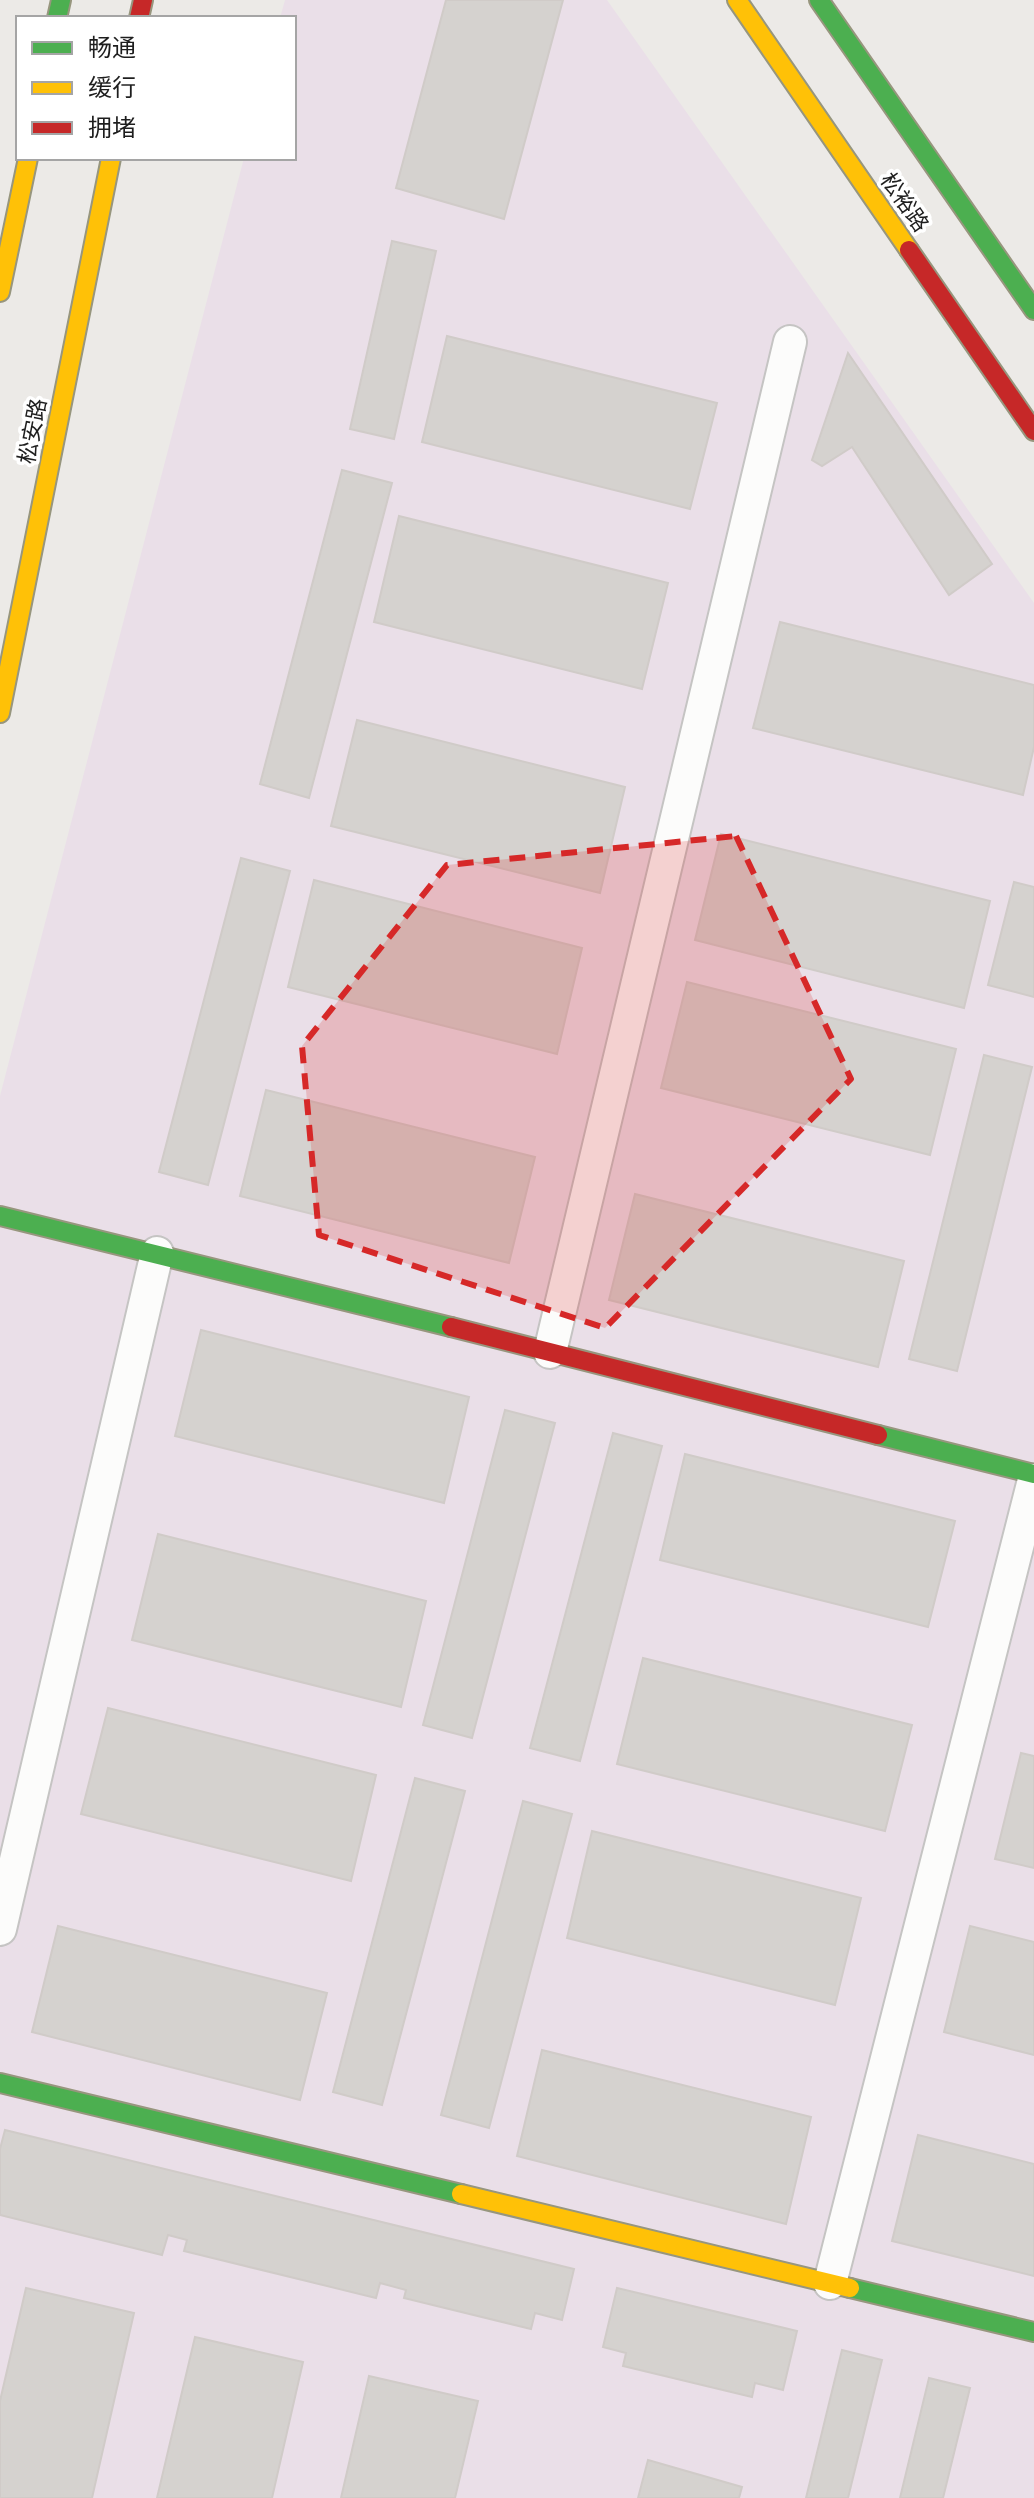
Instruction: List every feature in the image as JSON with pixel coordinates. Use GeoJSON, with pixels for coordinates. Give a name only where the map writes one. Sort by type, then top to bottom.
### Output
{"type":"FeatureCollection","features":[{"type":"Feature","properties":{"kind":"main road","name":"松裕路"},"geometry":{"type":"LineString","coordinates":[[737,0],[1034,431]]}},
{"type":"Feature","properties":{"kind":"main road","name":"松裕路"},"geometry":{"type":"LineString","coordinates":[[819,0],[1034,310]]}},
{"type":"Feature","properties":{"kind":"main road"},"geometry":{"type":"LineString","coordinates":[[0,292],[28,160]]}},
{"type":"Feature","properties":{"kind":"main road","name":"松安路"},"geometry":{"type":"LineString","coordinates":[[0,713],[111,160]]}},
{"type":"Feature","properties":{"kind":"main road"},"geometry":{"type":"LineString","coordinates":[[0,1216],[1034,1474]]}},
{"type":"Feature","properties":{"kind":"main road"},"geometry":{"type":"LineString","coordinates":[[0,2083],[1034,2332]]}},
{"type":"Feature","properties":{"kind":"street"},"geometry":{"type":"LineString","coordinates":[[550,1352],[790,342]]}},
{"type":"Feature","properties":{"kind":"street"},"geometry":{"type":"LineString","coordinates":[[0,1929],[157,1253]]}},
{"type":"Feature","properties":{"kind":"street"},"geometry":{"type":"LineString","coordinates":[[830,2283],[1034,1480]]}},
{"type":"Feature","properties":{"kind":"highlighted area"},"geometry":{"type":"Polygon","coordinates":[[[736,836],[851,1079],[605,1328],[319,1235],[302,1046],[447,865],[736,836]]]}},
{"type":"Feature","properties":{"kind":"shaded area"},"geometry":{"type":"Polygon","coordinates":[[[285,0],[607,0],[1034,603],[1034,2498],[0,2498],[0,1096],[243,160],[296,160],[296,16],[281,16],[285,0]]]}},
{"type":"Feature","properties":{"kind":"building"},"geometry":{"type":"Polygon","coordinates":[[[446,0],[563,0],[504,219],[396,188],[446,0]]]}},
{"type":"Feature","properties":{"kind":"building"},"geometry":{"type":"Polygon","coordinates":[[[392,241],[436,251],[394,439],[350,429],[392,241]]]}},
{"type":"Feature","properties":{"kind":"building"},"geometry":{"type":"Polygon","coordinates":[[[447,336],[717,403],[690,509],[422,442],[447,336]]]}},
{"type":"Feature","properties":{"kind":"building"},"geometry":{"type":"Polygon","coordinates":[[[848,353],[992,564],[949,595],[852,447],[822,466],[812,460],[848,353]]]}},
{"type":"Feature","properties":{"kind":"building"},"geometry":{"type":"Polygon","coordinates":[[[342,470],[392,483],[309,798],[260,784],[342,470]]]}},
{"type":"Feature","properties":{"kind":"building"},"geometry":{"type":"Polygon","coordinates":[[[399,516],[668,583],[642,689],[374,622],[399,516]]]}},
{"type":"Feature","properties":{"kind":"building"},"geometry":{"type":"Polygon","coordinates":[[[780,622],[1034,685],[1034,747],[1023,795],[753,728],[780,622]]]}},
{"type":"Feature","properties":{"kind":"building"},"geometry":{"type":"Polygon","coordinates":[[[357,720],[625,787],[600,893],[331,826],[357,720]]]}},
{"type":"Feature","properties":{"kind":"building"},"geometry":{"type":"Polygon","coordinates":[[[721,834],[990,901],[964,1008],[695,940],[721,834]]]}},
{"type":"Feature","properties":{"kind":"building"},"geometry":{"type":"Polygon","coordinates":[[[241,858],[290,871],[208,1185],[159,1172],[241,858]]]}},
{"type":"Feature","properties":{"kind":"building"},"geometry":{"type":"Polygon","coordinates":[[[314,880],[582,948],[557,1054],[288,987],[314,880]]]}},
{"type":"Feature","properties":{"kind":"building"},"geometry":{"type":"Polygon","coordinates":[[[1014,882],[1034,887],[1034,997],[988,985],[1014,882]]]}},
{"type":"Feature","properties":{"kind":"building"},"geometry":{"type":"Polygon","coordinates":[[[687,982],[956,1049],[930,1155],[661,1088],[687,982]]]}},
{"type":"Feature","properties":{"kind":"building"},"geometry":{"type":"Polygon","coordinates":[[[984,1055],[1032,1067],[957,1371],[909,1359],[984,1055]]]}},
{"type":"Feature","properties":{"kind":"building"},"geometry":{"type":"Polygon","coordinates":[[[266,1090],[535,1157],[509,1263],[240,1196],[266,1090]]]}},
{"type":"Feature","properties":{"kind":"building"},"geometry":{"type":"Polygon","coordinates":[[[635,1194],[904,1261],[878,1367],[609,1300],[635,1194]]]}},
{"type":"Feature","properties":{"kind":"building"},"geometry":{"type":"Polygon","coordinates":[[[201,1330],[469,1397],[444,1503],[175,1436],[201,1330]]]}},
{"type":"Feature","properties":{"kind":"building"},"geometry":{"type":"Polygon","coordinates":[[[505,1410],[555,1423],[472,1738],[423,1725],[505,1410]]]}},
{"type":"Feature","properties":{"kind":"building"},"geometry":{"type":"Polygon","coordinates":[[[613,1433],[662,1446],[580,1761],[530,1748],[613,1433]]]}},
{"type":"Feature","properties":{"kind":"building"},"geometry":{"type":"Polygon","coordinates":[[[685,1454],[955,1521],[928,1627],[660,1560],[685,1454]]]}},
{"type":"Feature","properties":{"kind":"building"},"geometry":{"type":"Polygon","coordinates":[[[158,1534],[426,1601],[401,1707],[132,1640],[158,1534]]]}},
{"type":"Feature","properties":{"kind":"building"},"geometry":{"type":"Polygon","coordinates":[[[643,1658],[912,1725],[885,1831],[617,1764],[643,1658]]]}},
{"type":"Feature","properties":{"kind":"building"},"geometry":{"type":"Polygon","coordinates":[[[108,1708],[376,1775],[351,1881],[81,1814],[108,1708]]]}},
{"type":"Feature","properties":{"kind":"building"},"geometry":{"type":"Polygon","coordinates":[[[1021,1753],[1034,1756],[1034,1868],[995,1859],[1021,1753]]]}},
{"type":"Feature","properties":{"kind":"building"},"geometry":{"type":"Polygon","coordinates":[[[415,1778],[465,1791],[382,2105],[333,2092],[415,1778]]]}},
{"type":"Feature","properties":{"kind":"building"},"geometry":{"type":"Polygon","coordinates":[[[523,1801],[572,1814],[489,2128],[441,2115],[523,1801]]]}},
{"type":"Feature","properties":{"kind":"building"},"geometry":{"type":"Polygon","coordinates":[[[592,1831],[861,1898],[835,2005],[567,1938],[592,1831]]]}},
{"type":"Feature","properties":{"kind":"building"},"geometry":{"type":"Polygon","coordinates":[[[58,1926],[327,1993],[300,2100],[32,2032],[58,1926]]]}},
{"type":"Feature","properties":{"kind":"building"},"geometry":{"type":"Polygon","coordinates":[[[970,1926],[1034,1942],[1034,2055],[944,2032],[970,1926]]]}},
{"type":"Feature","properties":{"kind":"building"},"geometry":{"type":"Polygon","coordinates":[[[542,2050],[811,2117],[786,2224],[517,2156],[542,2050]]]}},
{"type":"Feature","properties":{"kind":"building"},"geometry":{"type":"Polygon","coordinates":[[[5,2130],[574,2269],[562,2320],[535,2313],[531,2329],[404,2298],[406,2290],[380,2283],[376,2298],[184,2251],[187,2240],[168,2235],[162,2255],[0,2215],[0,2149],[5,2130]]]}},
{"type":"Feature","properties":{"kind":"building"},"geometry":{"type":"Polygon","coordinates":[[[918,2135],[1034,2164],[1034,2276],[892,2241],[918,2135]]]}},
{"type":"Feature","properties":{"kind":"building"},"geometry":{"type":"Polygon","coordinates":[[[26,2288],[134,2313],[92,2498],[0,2498],[0,2401],[26,2288]]]}},
{"type":"Feature","properties":{"kind":"building"},"geometry":{"type":"Polygon","coordinates":[[[617,2288],[797,2331],[783,2390],[755,2383],[752,2397],[623,2366],[626,2353],[603,2347],[617,2288]]]}},
{"type":"Feature","properties":{"kind":"building"},"geometry":{"type":"Polygon","coordinates":[[[195,2337],[303,2362],[272,2498],[157,2498],[195,2337]]]}},
{"type":"Feature","properties":{"kind":"building"},"geometry":{"type":"Polygon","coordinates":[[[842,2350],[882,2360],[848,2498],[806,2498],[842,2350]]]}},
{"type":"Feature","properties":{"kind":"building"},"geometry":{"type":"Polygon","coordinates":[[[369,2376],[478,2401],[455,2498],[341,2498],[369,2376]]]}},
{"type":"Feature","properties":{"kind":"building"},"geometry":{"type":"Polygon","coordinates":[[[929,2378],[970,2388],[943,2498],[900,2498],[929,2378]]]}},
{"type":"Feature","properties":{"kind":"building"},"geometry":{"type":"Polygon","coordinates":[[[648,2460],[742,2487],[739,2498],[638,2498],[648,2460]]]}},
{"type":"Feature","properties":{"kind":"traffic: fast"},"geometry":{"type":"LineString","coordinates":[[57,16],[61,0]]}},
{"type":"Feature","properties":{"kind":"traffic: fast"},"geometry":{"type":"LineString","coordinates":[[819,0],[1034,310]]}},
{"type":"Feature","properties":{"kind":"traffic: fast"},"geometry":{"type":"LineString","coordinates":[[0,1216],[451,1327]]}},
{"type":"Feature","properties":{"kind":"traffic: fast"},"geometry":{"type":"LineString","coordinates":[[878,1435],[1034,1474]]}},
{"type":"Feature","properties":{"kind":"traffic: fast"},"geometry":{"type":"LineString","coordinates":[[0,2083],[461,2194]]}},
{"type":"Feature","properties":{"kind":"traffic: fast"},"geometry":{"type":"LineString","coordinates":[[850,2288],[1034,2332]]}},
{"type":"Feature","properties":{"kind":"traffic: slow"},"geometry":{"type":"LineString","coordinates":[[737,0],[909,250]]}},
{"type":"Feature","properties":{"kind":"traffic: slow"},"geometry":{"type":"LineString","coordinates":[[0,292],[28,160]]}},
{"type":"Feature","properties":{"kind":"traffic: slow"},"geometry":{"type":"LineString","coordinates":[[0,713],[111,160]]}},
{"type":"Feature","properties":{"kind":"traffic: slow"},"geometry":{"type":"LineString","coordinates":[[461,2194],[850,2288]]}},
{"type":"Feature","properties":{"kind":"traffic: jam"},"geometry":{"type":"LineString","coordinates":[[139,16],[143,0]]}},
{"type":"Feature","properties":{"kind":"traffic: jam"},"geometry":{"type":"LineString","coordinates":[[909,250],[1034,431]]}},
{"type":"Feature","properties":{"kind":"traffic: jam"},"geometry":{"type":"LineString","coordinates":[[451,1327],[878,1435]]}}]}
